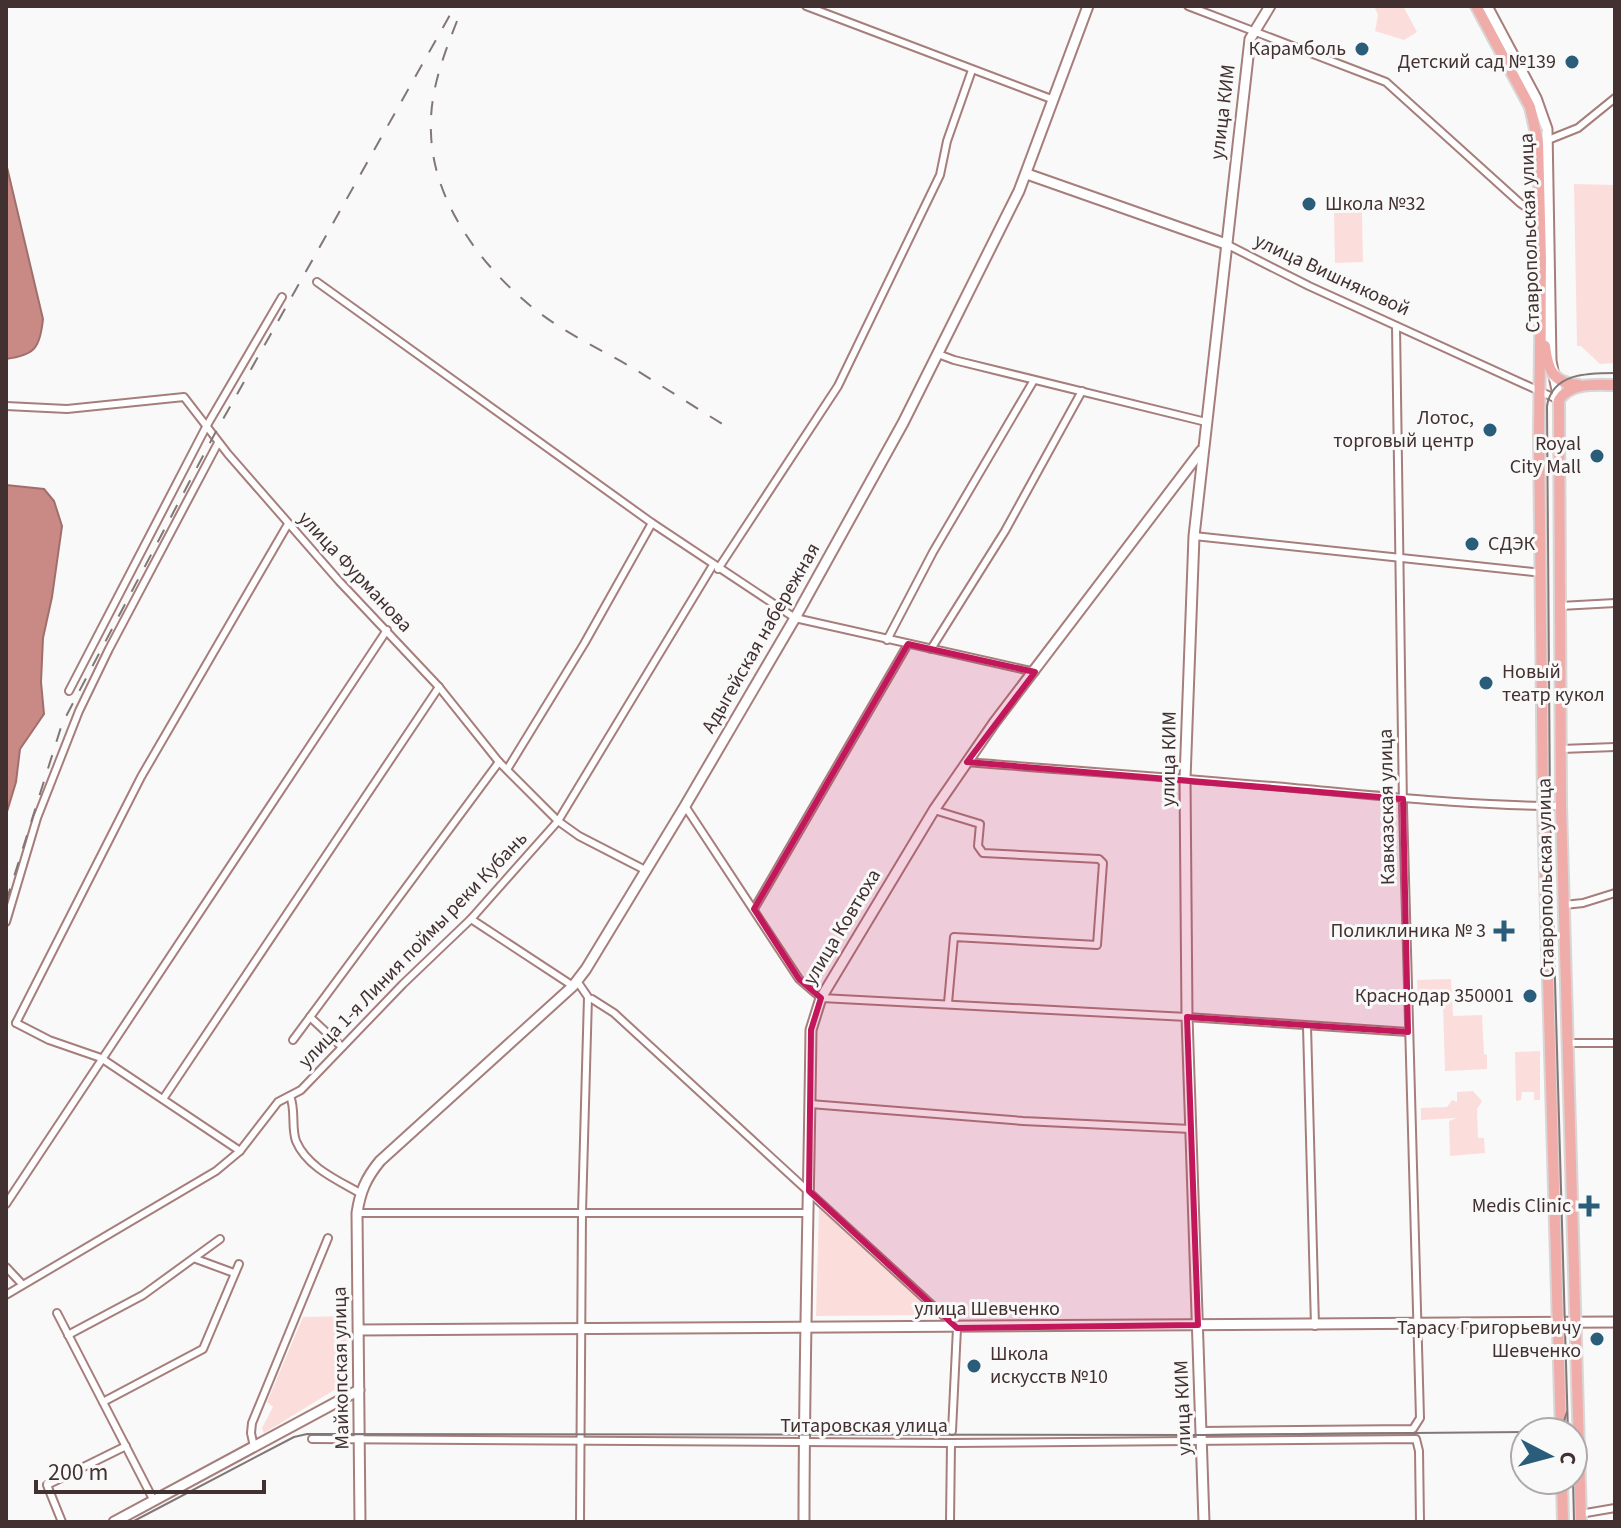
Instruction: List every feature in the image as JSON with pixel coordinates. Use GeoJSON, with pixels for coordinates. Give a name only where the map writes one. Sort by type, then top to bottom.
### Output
{"type":"FeatureCollection","features":[{"type":"Feature","properties":{"kind":"main road","name":"Ставропольская улица"},"geometry":{"type":"LineString","coordinates":[[1476,6],[1523,93],[1535,122],[1538,142],[1543,806],[1561,1416]]}},
{"type":"Feature","properties":{"kind":"main road","name":"Ставропольская улица"},"geometry":{"type":"LineString","coordinates":[[1541,297],[1547,361],[1554,378]]}},
{"type":"Feature","properties":{"kind":"main road"},"geometry":{"type":"LineString","coordinates":[[1554,378],[1572,385],[1615,385]]}},
{"type":"Feature","properties":{"kind":"main road"},"geometry":{"type":"LineString","coordinates":[[1559,400],[1568,390],[1593,385]]}},
{"type":"Feature","properties":{"kind":"main road","name":"Ставропольская улица"},"geometry":{"type":"LineString","coordinates":[[1559,400],[1561,806],[1580,1518]]}},
{"type":"Feature","properties":{"kind":"main road"},"geometry":{"type":"LineString","coordinates":[[1562,1496],[1563,1522]]}},
{"type":"Feature","properties":{"kind":"street"},"geometry":{"type":"LineString","coordinates":[[806,6],[1054,100]]}},
{"type":"Feature","properties":{"kind":"street","name":"Адыгейская набережная"},"geometry":{"type":"LineString","coordinates":[[357,1213],[360,1193],[380,1161],[575,984],[647,871],[795,618],[938,354],[1027,174],[1088,6]]}},
{"type":"Feature","properties":{"kind":"street"},"geometry":{"type":"LineString","coordinates":[[1188,6],[1386,82],[1520,203],[1540,217]]}},
{"type":"Feature","properties":{"kind":"street","name":"улица КИМ"},"geometry":{"type":"LineString","coordinates":[[1204,1522],[1187,1017],[1185,779],[1194,536],[1248,54],[1254,29],[1270,6]]}},
{"type":"Feature","properties":{"kind":"street","name":"Ставропольская улица"},"geometry":{"type":"LineString","coordinates":[[1487,6],[1536,98],[1548,140],[1551,361],[1559,400]]}},
{"type":"Feature","properties":{"kind":"street","name":"улица 1-я Линия поймы реки Кубань"},"geometry":{"type":"LineString","coordinates":[[6,1295],[216,1171],[240,1151],[278,1102],[301,1090],[471,919],[558,821],[716,567],[838,386],[940,175],[947,141],[972,70]]}},
{"type":"Feature","properties":{"kind":"street"},"geometry":{"type":"LineString","coordinates":[[1548,140],[1578,128],[1615,98]]}},
{"type":"Feature","properties":{"kind":"street","name":"улица Вишняковой"},"geometry":{"type":"LineString","coordinates":[[1027,174],[1226,244],[1309,286],[1559,400]]}},
{"type":"Feature","properties":{"kind":"street"},"geometry":{"type":"LineString","coordinates":[[317,282],[460,388],[652,523],[795,618],[1035,672]]}},
{"type":"Feature","properties":{"kind":"street"},"geometry":{"type":"LineString","coordinates":[[69,691],[206,427],[282,297]]}},
{"type":"Feature","properties":{"kind":"street","name":"Кавказская улица"},"geometry":{"type":"LineString","coordinates":[[1396,326],[1408,1032],[1420,1418],[1413,1429]]}},
{"type":"Feature","properties":{"kind":"street"},"geometry":{"type":"LineString","coordinates":[[938,354],[1206,422]]}},
{"type":"Feature","properties":{"kind":"street"},"geometry":{"type":"LineString","coordinates":[[887,640],[933,552],[1034,380]]}},
{"type":"Feature","properties":{"kind":"street"},"geometry":{"type":"LineString","coordinates":[[931,649],[1005,531],[1082,391]]}},
{"type":"Feature","properties":{"kind":"street","name":"улица Фурманова"},"geometry":{"type":"LineString","coordinates":[[6,406],[67,409],[184,397],[218,443],[288,524],[439,687],[499,762],[558,821],[579,836],[647,871]]}},
{"type":"Feature","properties":{"kind":"street"},"geometry":{"type":"LineString","coordinates":[[6,922],[37,818],[79,711],[218,443]]}},
{"type":"Feature","properties":{"kind":"street","name":"улица Ковтюха"},"geometry":{"type":"LineString","coordinates":[[804,1522],[811,1030],[821,998],[934,810],[967,762],[1203,448]]}},
{"type":"Feature","properties":{"kind":"street"},"geometry":{"type":"LineString","coordinates":[[508,768],[584,644],[652,523]]}},
{"type":"Feature","properties":{"kind":"street"},"geometry":{"type":"LineString","coordinates":[[16,1023],[141,777],[288,524]]}},
{"type":"Feature","properties":{"kind":"street"},"geometry":{"type":"LineString","coordinates":[[1194,536],[1542,573]]}},
{"type":"Feature","properties":{"kind":"street"},"geometry":{"type":"LineString","coordinates":[[1560,606],[1615,603]]}},
{"type":"Feature","properties":{"kind":"street"},"geometry":{"type":"LineString","coordinates":[[6,1204],[387,630]]}},
{"type":"Feature","properties":{"kind":"street"},"geometry":{"type":"LineString","coordinates":[[754,909],[908,644]]}},
{"type":"Feature","properties":{"kind":"street"},"geometry":{"type":"LineString","coordinates":[[163,1099],[439,687]]}},
{"type":"Feature","properties":{"kind":"street"},"geometry":{"type":"LineString","coordinates":[[1561,749],[1615,747]]}},
{"type":"Feature","properties":{"kind":"street"},"geometry":{"type":"LineString","coordinates":[[293,1040],[499,762]]}},
{"type":"Feature","properties":{"kind":"street"},"geometry":{"type":"LineString","coordinates":[[967,762],[1506,807],[1561,806]]}},
{"type":"Feature","properties":{"kind":"street"},"geometry":{"type":"LineString","coordinates":[[685,806],[799,979],[821,998],[1408,1032]]}},
{"type":"Feature","properties":{"kind":"street"},"geometry":{"type":"LineString","coordinates":[[934,810],[980,824],[978,846],[983,853],[1099,859],[1103,863],[1097,945],[954,937],[948,1003]]}},
{"type":"Feature","properties":{"kind":"street"},"geometry":{"type":"LineString","coordinates":[[1564,905],[1583,903],[1615,893]]}},
{"type":"Feature","properties":{"kind":"street"},"geometry":{"type":"LineString","coordinates":[[471,919],[575,984],[588,997],[582,1212],[580,1522]]}},
{"type":"Feature","properties":{"kind":"street"},"geometry":{"type":"LineString","coordinates":[[592,999],[614,1013],[957,1328],[952,1431]]}},
{"type":"Feature","properties":{"kind":"street"},"geometry":{"type":"LineString","coordinates":[[310,1017],[342,1047]]}},
{"type":"Feature","properties":{"kind":"street"},"geometry":{"type":"LineString","coordinates":[[6,1025],[16,1023],[49,1040],[101,1058],[240,1151]]}},
{"type":"Feature","properties":{"kind":"street"},"geometry":{"type":"LineString","coordinates":[[1307,1026],[1315,1326]]}},
{"type":"Feature","properties":{"kind":"street"},"geometry":{"type":"LineString","coordinates":[[1568,1043],[1615,1043]]}},
{"type":"Feature","properties":{"kind":"street"},"geometry":{"type":"LineString","coordinates":[[290,1096],[294,1105],[295,1139],[310,1162],[360,1193]]}},
{"type":"Feature","properties":{"kind":"street"},"geometry":{"type":"LineString","coordinates":[[810,1104],[1023,1121],[1191,1129]]}},
{"type":"Feature","properties":{"kind":"street"},"geometry":{"type":"LineString","coordinates":[[357,1213],[809,1213]]}},
{"type":"Feature","properties":{"kind":"street","name":"Майкопская улица"},"geometry":{"type":"LineString","coordinates":[[357,1213],[360,1522]]}},
{"type":"Feature","properties":{"kind":"street"},"geometry":{"type":"LineString","coordinates":[[255,1448],[252,1423],[328,1238]]}},
{"type":"Feature","properties":{"kind":"street"},"geometry":{"type":"LineString","coordinates":[[68,1335],[143,1295],[220,1239]]}},
{"type":"Feature","properties":{"kind":"street"},"geometry":{"type":"LineString","coordinates":[[195,1259],[234,1273]]}},
{"type":"Feature","properties":{"kind":"street"},"geometry":{"type":"LineString","coordinates":[[103,1402],[203,1349],[239,1264]]}},
{"type":"Feature","properties":{"kind":"street"},"geometry":{"type":"LineString","coordinates":[[6,1267],[22,1284]]}},
{"type":"Feature","properties":{"kind":"street"},"geometry":{"type":"LineString","coordinates":[[57,1313],[154,1501]]}},
{"type":"Feature","properties":{"kind":"street","name":"улица Шевченко"},"geometry":{"type":"LineString","coordinates":[[359,1330],[1615,1322]]}},
{"type":"Feature","properties":{"kind":"street"},"geometry":{"type":"LineString","coordinates":[[114,1522],[359,1390]]}},
{"type":"Feature","properties":{"kind":"street","name":"Титаровская улица"},"geometry":{"type":"LineString","coordinates":[[312,1439],[951,1443],[1413,1429]]}},
{"type":"Feature","properties":{"kind":"street","name":"Титаровская улица"},"geometry":{"type":"LineString","coordinates":[[1202,1437],[1416,1439],[1419,1451],[1420,1522]]}},
{"type":"Feature","properties":{"kind":"street"},"geometry":{"type":"LineString","coordinates":[[950,1522],[951,1443]]}},
{"type":"Feature","properties":{"kind":"street"},"geometry":{"type":"LineString","coordinates":[[62,1522],[47,1485],[126,1446]]}},
{"type":"Feature","properties":{"kind":"street"},"geometry":{"type":"LineString","coordinates":[[1580,1518],[1615,1508]]}},
{"type":"Feature","properties":{"kind":"highlighted area"},"geometry":{"type":"Polygon","coordinates":[[[908,644],[1035,672],[967,762],[1403,799],[1408,1032],[1187,1017],[1198,1325],[957,1328],[809,1191],[811,1030],[821,998],[799,979],[754,909],[908,644]]]}},
{"type":"Feature","properties":{"kind":"shaded area"},"geometry":{"type":"Polygon","coordinates":[[[1403,6],[1417,32],[1404,40],[1375,31],[1378,15],[1375,8],[1403,6]]]}},
{"type":"Feature","properties":{"kind":"shaded area"},"geometry":{"type":"Polygon","coordinates":[[[6,163],[43,319],[40,337],[34,348],[24,355],[6,359],[6,163]]]}},
{"type":"Feature","properties":{"kind":"shaded area"},"geometry":{"type":"Polygon","coordinates":[[[1574,184],[1615,185],[1615,363],[1600,364],[1581,346],[1577,346],[1574,184]]]}},
{"type":"Feature","properties":{"kind":"shaded area"},"geometry":{"type":"Polygon","coordinates":[[[1362,212],[1363,262],[1335,263],[1334,213],[1362,212]]]}},
{"type":"Feature","properties":{"kind":"shaded area"},"geometry":{"type":"Polygon","coordinates":[[[6,485],[44,489],[54,501],[62,526],[43,638],[41,682],[44,714],[20,749],[16,782],[6,815],[6,485]]]}},
{"type":"Feature","properties":{"kind":"shaded area"},"geometry":{"type":"Polygon","coordinates":[[[1451,979],[1453,1016],[1482,1015],[1487,1069],[1445,1071],[1443,1005],[1418,1005],[1417,980],[1451,979]]]}},
{"type":"Feature","properties":{"kind":"shaded area"},"geometry":{"type":"Polygon","coordinates":[[[1540,1051],[1540,1100],[1534,1100],[1534,1092],[1522,1092],[1521,1100],[1516,1101],[1515,1052],[1540,1051]]]}},
{"type":"Feature","properties":{"kind":"shaded area"},"geometry":{"type":"Polygon","coordinates":[[[1473,1091],[1482,1101],[1477,1109],[1478,1138],[1484,1138],[1485,1153],[1450,1156],[1449,1121],[1456,1118],[1421,1120],[1421,1108],[1447,1107],[1452,1100],[1457,1102],[1457,1092],[1473,1091]]]}},
{"type":"Feature","properties":{"kind":"shaded area"},"geometry":{"type":"Polygon","coordinates":[[[819,1207],[936,1315],[816,1316],[819,1207]]]}},
{"type":"Feature","properties":{"kind":"shaded area"},"geometry":{"type":"Polygon","coordinates":[[[348,1316],[347,1377],[336,1389],[264,1433],[262,1428],[273,1407],[267,1402],[303,1317],[348,1316]]]}},
{"type":"Feature","properties":{"kind":"tram line"},"geometry":{"type":"LineString","coordinates":[[1568,1416],[1550,806],[1547,406],[1550,395],[1564,381],[1583,375],[1615,373]]}},
{"type":"Feature","properties":{"kind":"tram line"},"geometry":{"type":"LineString","coordinates":[[1566,1416],[1567,1412]]}},
{"type":"Feature","properties":{"kind":"tram line"},"geometry":{"type":"LineString","coordinates":[[132,1522],[294,1437],[307,1434],[1509,1432]]}},
{"type":"Feature","properties":{"kind":"tram line"},"geometry":{"type":"LineString","coordinates":[[1573,1496],[1574,1522]]}},
{"type":"Feature","properties":{"kind":"railway"},"geometry":{"type":"LineString","coordinates":[[6,902],[62,724],[213,437],[455,6]]}},
{"type":"Feature","properties":{"kind":"railway"},"geometry":{"type":"LineString","coordinates":[[457,21],[435,89],[431,133],[441,184],[464,232],[498,275],[537,311],[729,428]]}},
{"type":"Feature","properties":{"kind":"place","name":"Карамболь"},"geometry":{"type":"Point","coordinates":[1362,49]}},
{"type":"Feature","properties":{"kind":"place","name":"Детский сад №139"},"geometry":{"type":"Point","coordinates":[1572,62]}},
{"type":"Feature","properties":{"kind":"place","name":"Школа №32"},"geometry":{"type":"Point","coordinates":[1309,204]}},
{"type":"Feature","properties":{"kind":"place","name":"Лотос, торговый центр"},"geometry":{"type":"Point","coordinates":[1490,430]}},
{"type":"Feature","properties":{"kind":"place","name":"Royal City Mall"},"geometry":{"type":"Point","coordinates":[1597,456]}},
{"type":"Feature","properties":{"kind":"place","name":"СДЭК"},"geometry":{"type":"Point","coordinates":[1472,544]}},
{"type":"Feature","properties":{"kind":"place","name":"Новый театр кукол"},"geometry":{"type":"Point","coordinates":[1486,683]}},
{"type":"Feature","properties":{"kind":"place","name":"Поликлиника № 3"},"geometry":{"type":"Point","coordinates":[1504,931]}},
{"type":"Feature","properties":{"kind":"place","name":"Краснодар 350001"},"geometry":{"type":"Point","coordinates":[1530,996]}},
{"type":"Feature","properties":{"kind":"place","name":"Medis Clinic"},"geometry":{"type":"Point","coordinates":[1589,1206]}},
{"type":"Feature","properties":{"kind":"place","name":"Тарасу Григорьевичу Шевченко"},"geometry":{"type":"Point","coordinates":[1597,1339]}},
{"type":"Feature","properties":{"kind":"place","name":"Школа искусств №10"},"geometry":{"type":"Point","coordinates":[974,1366]}}]}
